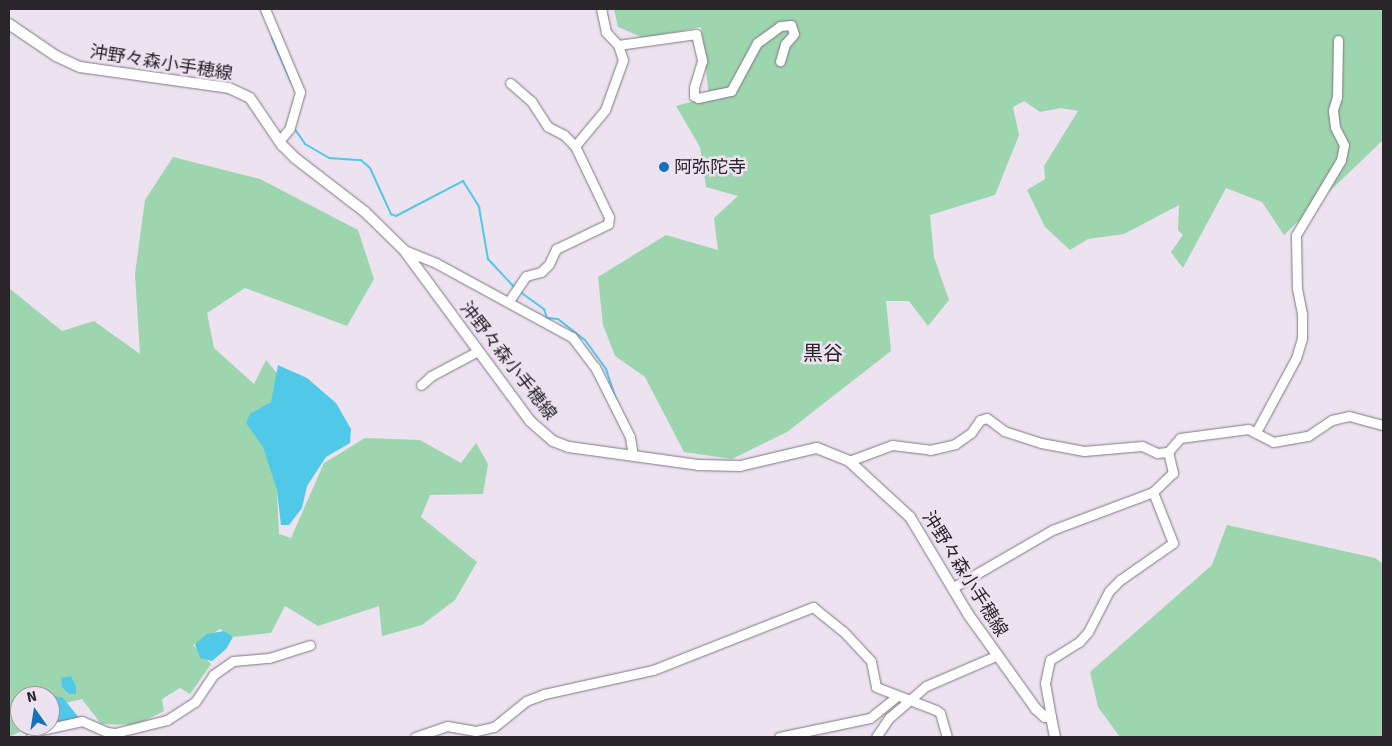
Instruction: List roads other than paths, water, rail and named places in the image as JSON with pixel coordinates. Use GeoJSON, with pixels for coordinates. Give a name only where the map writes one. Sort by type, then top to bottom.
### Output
{"type":"FeatureCollection","features":[{"type":"Feature","properties":{"kind":"main road","name":"沖野々森小手穂線"},"geometry":{"type":"LineString","coordinates":[[9,24],[56,56],[80,67],[209,84],[241,92],[250,98],[279,141],[295,158],[365,212],[404,250],[530,421],[553,441],[569,447],[698,465],[740,466],[817,448],[849,461],[910,517],[952,588],[998,656],[1040,714],[1051,716]]}},
{"type":"Feature","properties":{"kind":"main road"},"geometry":{"type":"LineString","coordinates":[[1051,716],[1055,737]]}},
{"type":"Feature","properties":{"kind":"street"},"geometry":{"type":"LineString","coordinates":[[265,9],[300,92],[290,128],[279,141]]}},
{"type":"Feature","properties":{"kind":"street"},"geometry":{"type":"LineString","coordinates":[[575,146],[606,110],[616,87],[622,60],[618,45],[606,32],[601,9]]}},
{"type":"Feature","properties":{"kind":"street"},"geometry":{"type":"LineString","coordinates":[[618,45],[696,34],[702,61],[694,87],[694,96],[698,98],[731,91],[757,43],[780,26],[791,25],[794,34],[785,44],[780,61]]}},
{"type":"Feature","properties":{"kind":"street"},"geometry":{"type":"LineString","coordinates":[[1256,432],[1296,358],[1302,338],[1296,234],[1341,160],[1344,145],[1335,127],[1333,110],[1337,97],[1338,40]]}},
{"type":"Feature","properties":{"kind":"street"},"geometry":{"type":"LineString","coordinates":[[509,301],[526,276],[541,272],[549,264],[556,249],[608,224],[604,201],[575,146],[564,135],[548,127],[532,102],[510,83]]}},
{"type":"Feature","properties":{"kind":"street"},"geometry":{"type":"LineString","coordinates":[[404,250],[436,263],[509,301],[572,337],[595,367],[630,437],[633,456]]}},
{"type":"Feature","properties":{"kind":"street"},"geometry":{"type":"LineString","coordinates":[[421,384],[431,376],[478,351]]}},
{"type":"Feature","properties":{"kind":"street"},"geometry":{"type":"LineString","coordinates":[[849,461],[892,445],[930,450],[955,444],[972,433],[980,420],[987,418],[1004,431],[1041,443],[1084,451],[1142,446],[1157,453],[1168,452],[1180,438],[1228,430],[1256,432],[1273,442],[1308,436],[1332,420],[1349,416],[1383,425]]}},
{"type":"Feature","properties":{"kind":"street"},"geometry":{"type":"LineString","coordinates":[[952,588],[1052,530],[1153,492],[1173,473],[1168,452]]}},
{"type":"Feature","properties":{"kind":"street"},"geometry":{"type":"LineString","coordinates":[[1051,716],[1045,683],[1050,660],[1079,642],[1088,632],[1109,590],[1120,580],[1173,543],[1153,492]]}},
{"type":"Feature","properties":{"kind":"street"},"geometry":{"type":"LineString","coordinates":[[415,737],[448,726],[476,731],[494,727],[526,701],[544,694],[653,670],[813,607],[843,631],[871,661],[876,686],[896,697],[910,700],[940,713],[947,737]]}},
{"type":"Feature","properties":{"kind":"street"},"geometry":{"type":"LineString","coordinates":[[31,737],[36,730],[82,721],[107,732],[115,732],[167,720],[195,702],[214,675],[233,661],[269,658],[310,645]]}},
{"type":"Feature","properties":{"kind":"street"},"geometry":{"type":"LineString","coordinates":[[876,737],[889,718],[933,681],[998,656]]}},
{"type":"Feature","properties":{"kind":"street"},"geometry":{"type":"LineString","coordinates":[[779,737],[870,718],[896,697]]}},
{"type":"Feature","properties":{"kind":"water"},"geometry":{"type":"Polygon","coordinates":[[[278,365],[307,378],[336,403],[351,429],[350,443],[326,457],[307,486],[302,508],[289,525],[281,525],[277,490],[263,447],[246,423],[250,414],[271,402],[278,365]]]}},
{"type":"Feature","properties":{"kind":"water"},"geometry":{"type":"Polygon","coordinates":[[[224,631],[233,637],[226,649],[212,661],[200,658],[195,644],[207,634],[224,631]]]}},
{"type":"Feature","properties":{"kind":"water"},"geometry":{"type":"Polygon","coordinates":[[[71,676],[76,687],[76,694],[69,694],[62,687],[61,678],[71,676]]]}},
{"type":"Feature","properties":{"kind":"water"},"geometry":{"type":"Polygon","coordinates":[[[60,697],[63,698],[80,719],[60,722],[60,697]]]}},
{"type":"Feature","properties":{"kind":"waterway"},"geometry":{"type":"LineString","coordinates":[[272,38],[291,82]]}},
{"type":"Feature","properties":{"kind":"waterway"},"geometry":{"type":"LineString","coordinates":[[294,128],[305,144],[329,158],[361,160],[370,168],[391,214],[396,216],[463,181],[479,207],[488,259],[515,288]]}},
{"type":"Feature","properties":{"kind":"waterway"},"geometry":{"type":"LineString","coordinates":[[519,291],[544,309],[547,318],[558,319],[585,340],[606,369],[616,399]]}},
{"type":"Feature","properties":{"kind":"place","name":"阿弥陀寺"},"geometry":{"type":"Point","coordinates":[664,167]}},
{"type":"Feature","properties":{"kind":"district","name":"黒谷"},"geometry":{"type":"Point","coordinates":[823,353]}}]}
